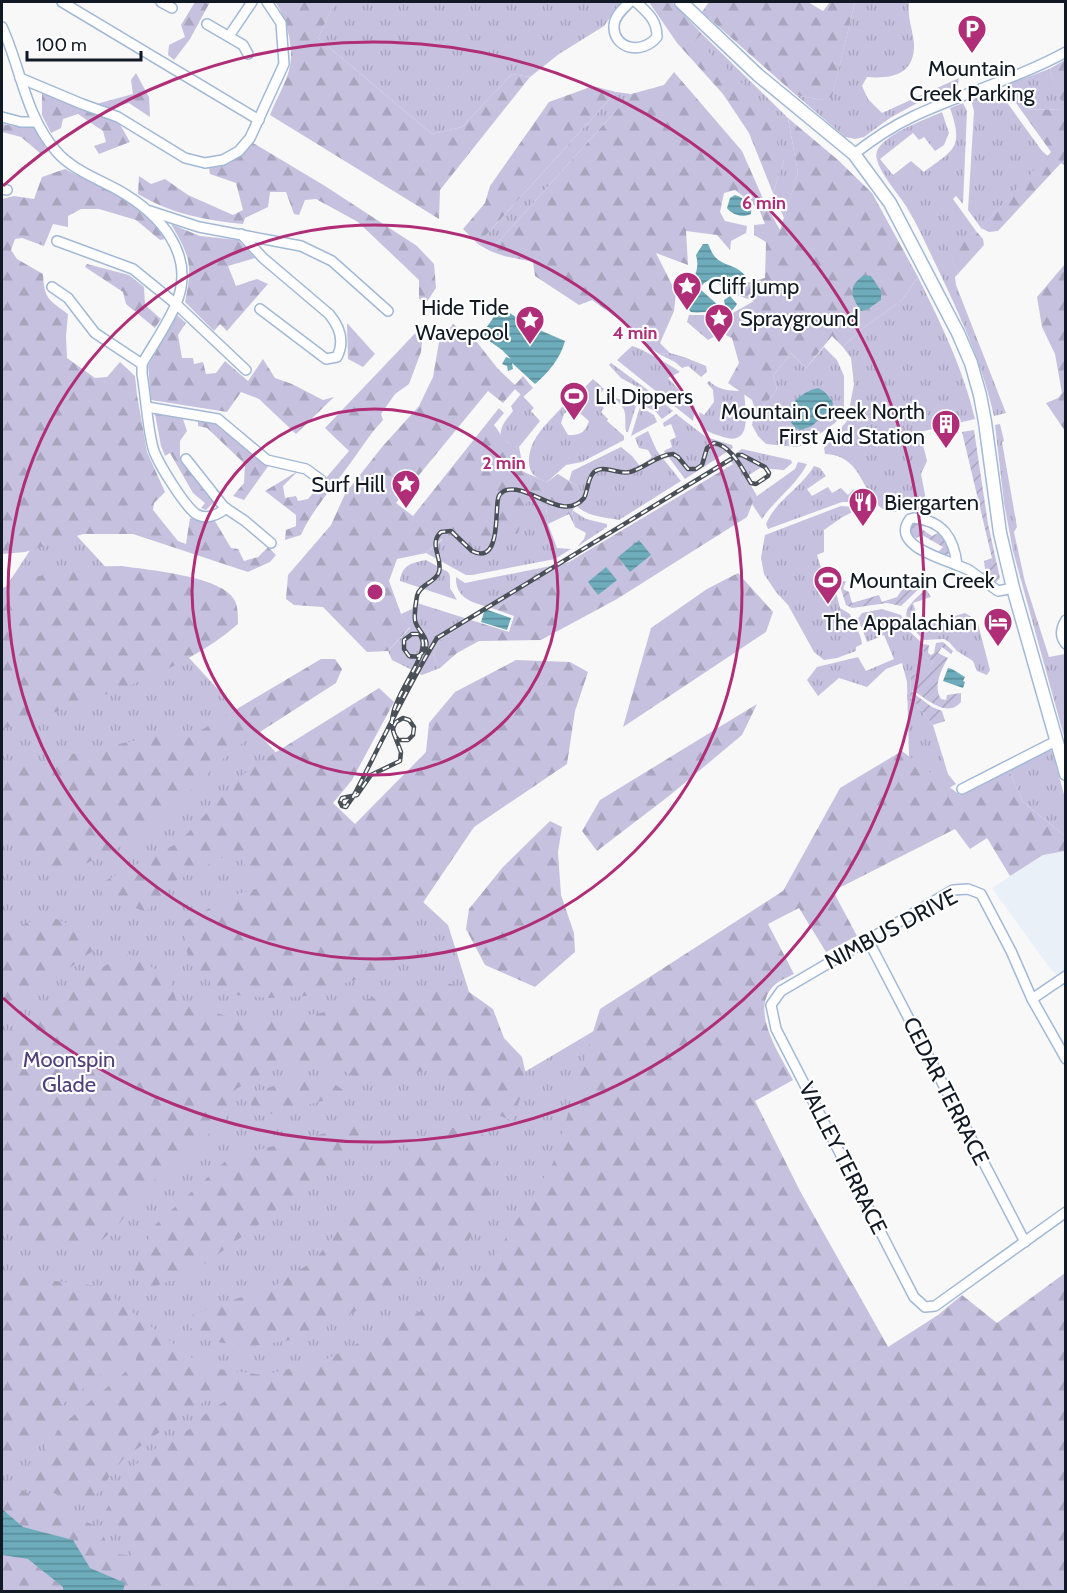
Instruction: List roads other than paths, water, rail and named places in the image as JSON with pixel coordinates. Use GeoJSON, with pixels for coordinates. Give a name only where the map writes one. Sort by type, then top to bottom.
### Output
{"type":"FeatureCollection","features":[{"type":"Feature","properties":{"kind":"main road"},"geometry":{"type":"LineString","coordinates":[[681,2],[758,75],[854,154],[890,203],[958,333],[970,363],[985,422],[1000,533],[1013,588],[1065,774]]}},
{"type":"Feature","properties":{"kind":"street"},"geometry":{"type":"LineString","coordinates":[[62,2],[259,120]]}},
{"type":"Feature","properties":{"kind":"street"},"geometry":{"type":"LineString","coordinates":[[161,2],[172,8]]}},
{"type":"Feature","properties":{"kind":"street"},"geometry":{"type":"LineString","coordinates":[[229,36],[252,2]]}},
{"type":"Feature","properties":{"kind":"street"},"geometry":{"type":"LineString","coordinates":[[20,78],[118,117],[185,158],[205,163],[223,160],[239,151],[250,138],[284,64],[281,23],[267,2]]}},
{"type":"Feature","properties":{"kind":"street"},"geometry":{"type":"LineString","coordinates":[[630,2],[613,24],[620,41],[630,48],[638,49],[651,44],[657,38],[657,29],[654,20],[636,2]]}},
{"type":"Feature","properties":{"kind":"street"},"geometry":{"type":"LineString","coordinates":[[207,24],[243,45],[248,54]]}},
{"type":"Feature","properties":{"kind":"street"},"geometry":{"type":"LineString","coordinates":[[2,27],[36,122],[45,137],[59,154],[79,169],[150,211],[170,236],[177,250],[181,264],[181,285],[176,304],[142,364],[153,447],[164,472],[196,513],[212,516],[226,508]]}},
{"type":"Feature","properties":{"kind":"street"},"geometry":{"type":"LineString","coordinates":[[854,154],[881,134],[911,117],[1045,64],[1065,52]]}},
{"type":"Feature","properties":{"kind":"street"},"geometry":{"type":"LineString","coordinates":[[2,117],[21,122],[36,122]]}},
{"type":"Feature","properties":{"kind":"street"},"geometry":{"type":"LineString","coordinates":[[150,211],[199,227],[301,246],[332,261],[388,311]]}},
{"type":"Feature","properties":{"kind":"street"},"geometry":{"type":"LineString","coordinates":[[242,234],[263,258],[336,322],[341,336],[341,349],[337,357],[326,359],[260,309]]}},
{"type":"Feature","properties":{"kind":"street"},"geometry":{"type":"LineString","coordinates":[[57,241],[133,269],[176,304],[246,370]]}},
{"type":"Feature","properties":{"kind":"street"},"geometry":{"type":"LineString","coordinates":[[52,287],[68,298],[94,333],[142,364]]}},
{"type":"Feature","properties":{"kind":"street"},"geometry":{"type":"LineString","coordinates":[[147,407],[218,419],[267,460],[306,469],[321,480]]}},
{"type":"Feature","properties":{"kind":"street"},"geometry":{"type":"LineString","coordinates":[[186,459],[226,508],[271,543]]}},
{"type":"Feature","properties":{"kind":"street"},"geometry":{"type":"LineString","coordinates":[[957,565],[953,543],[942,529],[922,519],[910,519],[904,532],[909,541],[925,552],[969,570],[998,591],[1013,588]]}},
{"type":"Feature","properties":{"kind":"street"},"geometry":{"type":"LineString","coordinates":[[1065,620],[1061,634],[1065,644]]}},
{"type":"Feature","properties":{"kind":"street"},"geometry":{"type":"LineString","coordinates":[[962,789],[1056,741]]}},
{"type":"Feature","properties":{"kind":"street","name":"NIMBUS DRIVE"},"geometry":{"type":"LineString","coordinates":[[771,1005],[781,991],[953,890],[968,889],[981,894],[1011,951],[1032,999],[1065,1059]]}},
{"type":"Feature","properties":{"kind":"street","name":"CEDAR TERRACE"},"geometry":{"type":"LineString","coordinates":[[868,940],[1025,1242]]}},
{"type":"Feature","properties":{"kind":"street"},"geometry":{"type":"LineString","coordinates":[[1032,999],[1065,976]]}},
{"type":"Feature","properties":{"kind":"street","name":"VALLEY TERRACE"},"geometry":{"type":"LineString","coordinates":[[771,1005],[776,1029],[914,1297],[925,1307],[935,1306],[1025,1242]]}},
{"type":"Feature","properties":{"kind":"street"},"geometry":{"type":"LineString","coordinates":[[1025,1242],[1065,1212]]}},
{"type":"Feature","properties":{"kind":"water"},"geometry":{"type":"Polygon","coordinates":[[[735,195],[747,202],[751,207],[751,214],[738,215],[727,208],[730,198],[735,195]]]}},
{"type":"Feature","properties":{"kind":"water"},"geometry":{"type":"Polygon","coordinates":[[[703,244],[708,244],[718,259],[746,276],[744,280],[734,276],[710,280],[700,289],[719,306],[725,305],[724,300],[730,296],[737,304],[726,314],[691,312],[686,307],[684,288],[696,273],[696,255],[703,244]]]}},
{"type":"Feature","properties":{"kind":"water"},"geometry":{"type":"Polygon","coordinates":[[[864,275],[871,276],[881,291],[881,300],[861,311],[852,292],[855,284],[864,275]]]}},
{"type":"Feature","properties":{"kind":"water","name":"Hide Tide Wavepool"},"geometry":{"type":"Polygon","coordinates":[[[501,307],[528,325],[565,341],[553,365],[535,384],[512,363],[513,369],[508,371],[507,366],[502,364],[506,357],[511,359],[481,335],[501,307]]]}},
{"type":"Feature","properties":{"kind":"water"},"geometry":{"type":"Polygon","coordinates":[[[818,388],[830,398],[833,403],[832,407],[812,426],[800,430],[792,424],[789,411],[803,394],[818,388]]]}},
{"type":"Feature","properties":{"kind":"water"},"geometry":{"type":"Polygon","coordinates":[[[639,540],[651,555],[630,572],[618,557],[639,540]]]}},
{"type":"Feature","properties":{"kind":"water"},"geometry":{"type":"Polygon","coordinates":[[[606,567],[617,580],[598,595],[588,582],[606,567]]]}},
{"type":"Feature","properties":{"kind":"water"},"geometry":{"type":"Polygon","coordinates":[[[485,609],[511,618],[507,630],[481,622],[485,609]]]}},
{"type":"Feature","properties":{"kind":"water"},"geometry":{"type":"Polygon","coordinates":[[[948,668],[965,677],[963,688],[943,681],[948,668]]]}},
{"type":"Feature","properties":{"kind":"water"},"geometry":{"type":"Polygon","coordinates":[[[2,1509],[23,1527],[73,1540],[90,1568],[125,1583],[123,1591],[63,1591],[63,1587],[28,1559],[2,1555],[2,1509]]]}},
{"type":"Feature","properties":{"kind":"railway"},"geometry":{"type":"LineString","coordinates":[[731,459],[437,638],[404,697],[394,717],[384,737],[374,757],[363,777],[353,797],[346,807],[342,806],[340,802],[342,798],[357,795],[371,775],[400,761],[401,752],[394,734],[393,728],[396,722],[403,718],[409,720],[414,727],[413,735],[408,740],[398,740],[392,727],[393,713],[398,698],[414,669],[420,655],[423,643],[419,634],[412,634],[404,640],[404,649],[409,656],[415,657],[419,655],[421,654],[427,644],[415,620],[417,596],[439,572],[436,541],[441,532],[451,531],[472,551],[481,554],[488,551],[492,544],[498,499],[504,491],[513,489],[524,492],[555,505],[575,505],[584,498],[590,478],[598,470],[630,472],[673,454],[688,469],[696,469],[702,465],[707,448],[714,443],[731,453],[751,483],[756,484],[768,476],[769,473],[765,467],[738,455]]}},
{"type":"Feature","properties":{"kind":"place","name":"Mountain Creek Parking"},"geometry":{"type":"Point","coordinates":[972,54]}},
{"type":"Feature","properties":{"kind":"place","name":"Cliff Jump"},"geometry":{"type":"Point","coordinates":[687,312]}},
{"type":"Feature","properties":{"kind":"place","name":"Sprayground"},"geometry":{"type":"Point","coordinates":[719,344]}},
{"type":"Feature","properties":{"kind":"place","name":"Hide Tide Wavepool"},"geometry":{"type":"Point","coordinates":[530,346]}},
{"type":"Feature","properties":{"kind":"place","name":"Lil Dippers"},"geometry":{"type":"Point","coordinates":[574,422]}},
{"type":"Feature","properties":{"kind":"place","name":"Mountain Creek North First Aid Station"},"geometry":{"type":"Point","coordinates":[946,450]}},
{"type":"Feature","properties":{"kind":"place","name":"Surf Hill"},"geometry":{"type":"Point","coordinates":[406,510]}},
{"type":"Feature","properties":{"kind":"place","name":"Biergarten"},"geometry":{"type":"Point","coordinates":[863,528]}},
{"type":"Feature","properties":{"kind":"place","name":"Mountain Creek"},"geometry":{"type":"Point","coordinates":[828,606]}},
{"type":"Feature","properties":{"kind":"place","name":"The Appalachian"},"geometry":{"type":"Point","coordinates":[998,648]}},
{"type":"Feature","properties":{"kind":"park label","name":"Moonspin Glade"},"geometry":{"type":"Point","coordinates":[69,1072]}}]}
